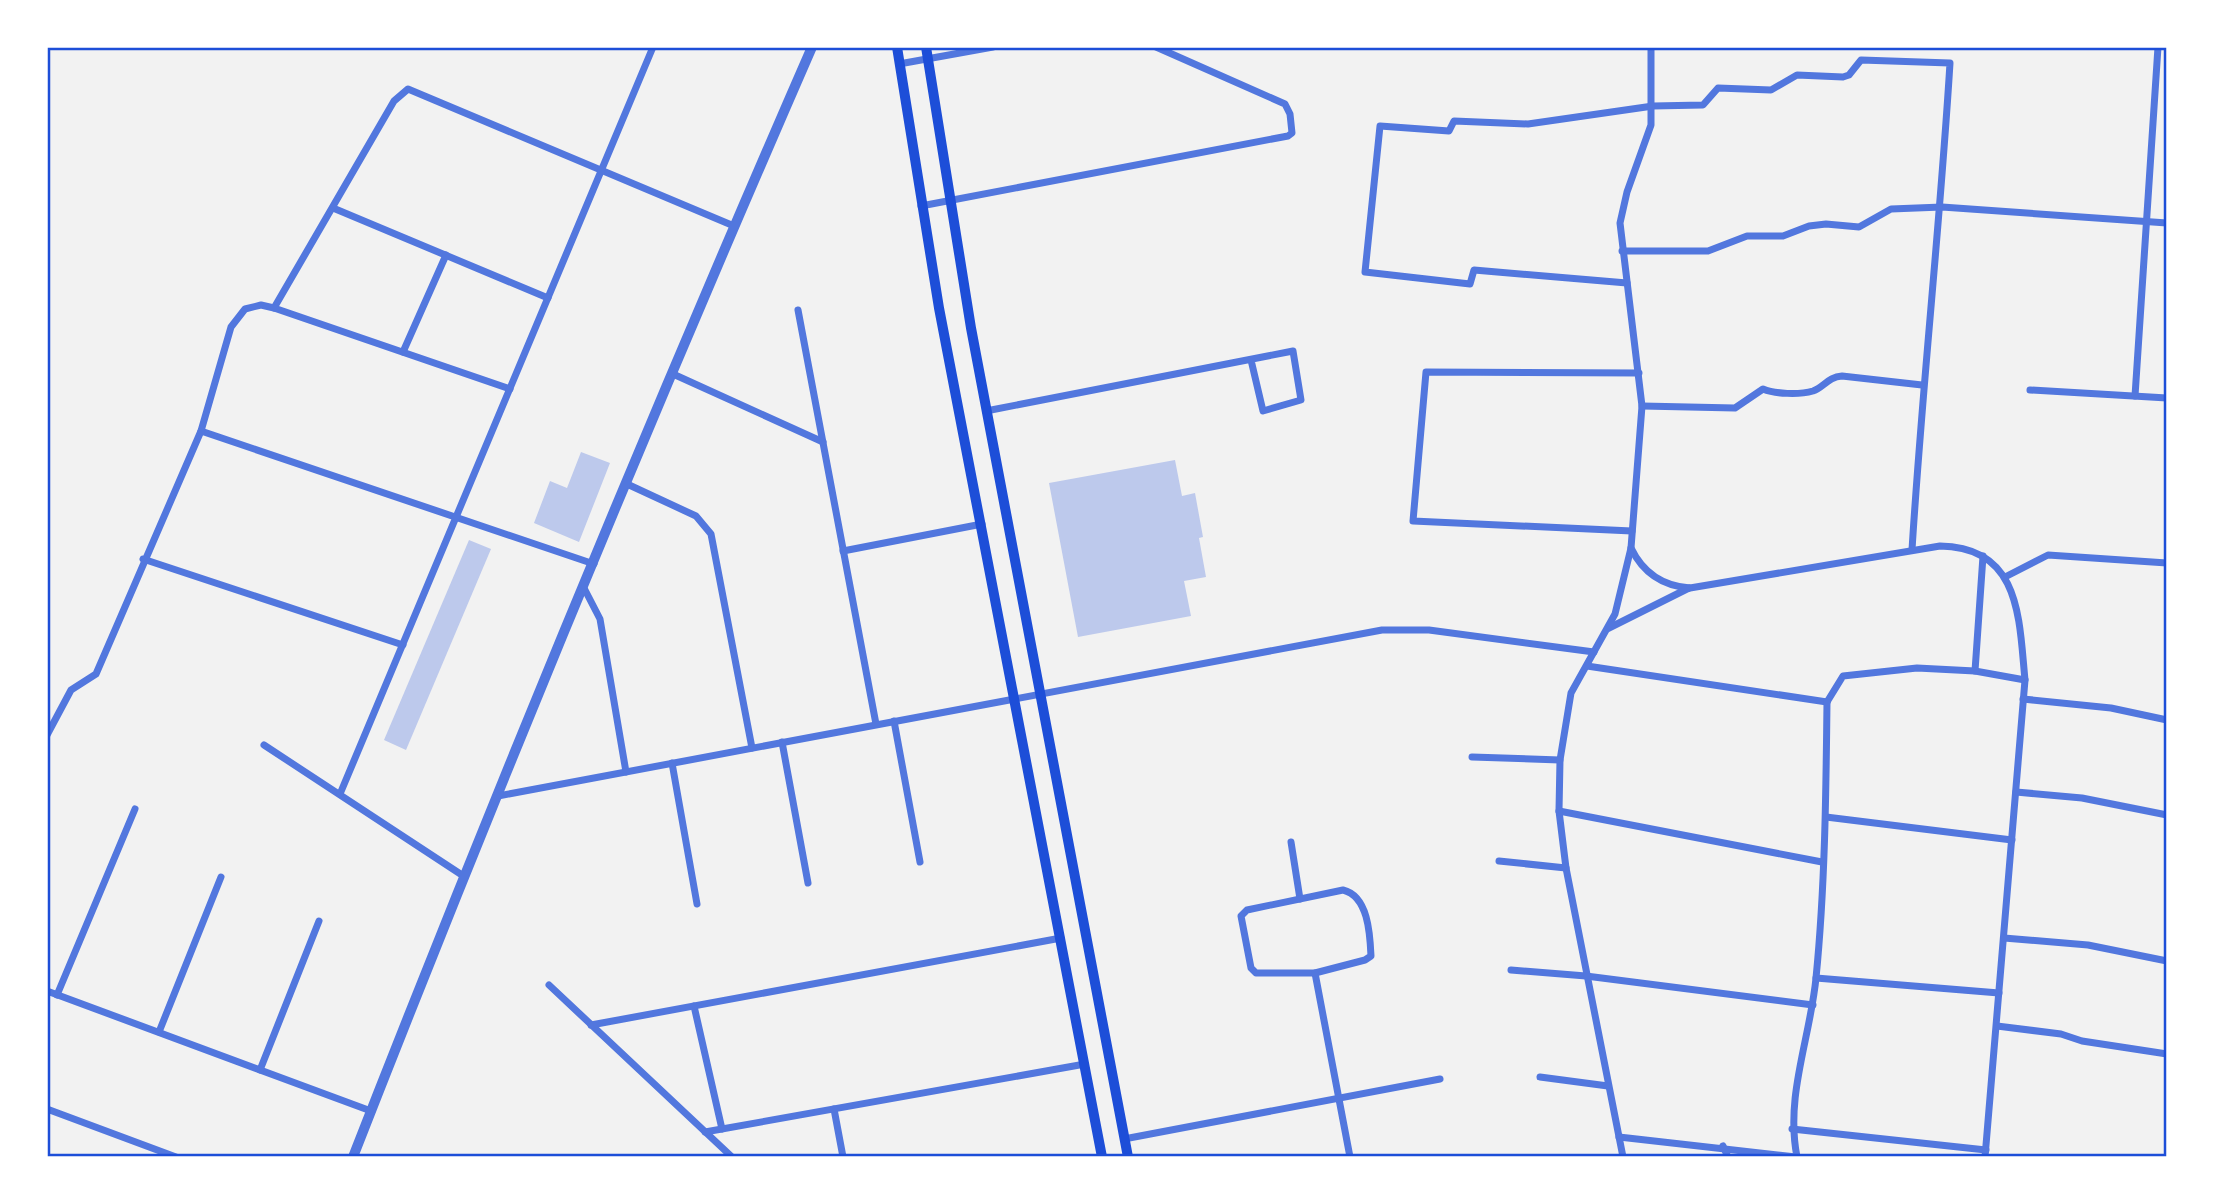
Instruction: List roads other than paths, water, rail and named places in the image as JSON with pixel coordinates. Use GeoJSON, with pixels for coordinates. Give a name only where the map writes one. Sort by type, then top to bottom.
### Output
{"type":"FeatureCollection","features":[{"type":"Feature","properties":{"kind":"main road"},"geometry":{"type":"LineString","coordinates":[[897,47],[921,206],[1102,1157]]}},
{"type":"Feature","properties":{"kind":"main road"},"geometry":{"type":"LineString","coordinates":[[927,53],[986,411],[1128,1157]]}},
{"type":"Feature","properties":{"kind":"street"},"geometry":{"type":"LineString","coordinates":[[340,794],[653,47]]}},
{"type":"Feature","properties":{"kind":"street"},"geometry":{"type":"LineString","coordinates":[[352,1157],[627,484],[812,47]]}},
{"type":"Feature","properties":{"kind":"street"},"geometry":{"type":"LineString","coordinates":[[900,64],[927,53],[993,47]]}},
{"type":"Feature","properties":{"kind":"street"},"geometry":{"type":"LineString","coordinates":[[921,206],[1288,136],[1292,133],[1290,114],[1284,104],[1156,47]]}},
{"type":"Feature","properties":{"kind":"street"},"geometry":{"type":"LineString","coordinates":[[1623,1157],[1566,868],[1559,811],[1560,760],[1571,693],[1609,628],[1621,599],[1631,548],[1642,406],[1622,251],[1623,208],[1649,136],[1653,106],[1651,47]]}},
{"type":"Feature","properties":{"kind":"street"},"geometry":{"type":"LineString","coordinates":[[2135,396],[2158,47],[2167,48]]}},
{"type":"Feature","properties":{"kind":"street"},"geometry":{"type":"LineString","coordinates":[[1627,283],[1474,270],[1469,284],[1365,272],[1380,126],[1449,131],[1454,121],[1528,124],[1653,106],[1703,105],[1718,88],[1776,89],[1791,76],[1843,77],[1849,75],[1861,60],[1950,63],[1941,207],[1922,385],[1912,550]]}},
{"type":"Feature","properties":{"kind":"street"},"geometry":{"type":"LineString","coordinates":[[274,307],[394,101],[408,89],[734,226]]}},
{"type":"Feature","properties":{"kind":"street"},"geometry":{"type":"LineString","coordinates":[[1622,251],[1708,251],[1747,236],[1783,236],[1826,224],[1859,227],[1891,209],[1941,207],[2167,222]]}},
{"type":"Feature","properties":{"kind":"street"},"geometry":{"type":"LineString","coordinates":[[333,208],[548,298]]}},
{"type":"Feature","properties":{"kind":"street"},"geometry":{"type":"LineString","coordinates":[[404,352],[446,255]]}},
{"type":"Feature","properties":{"kind":"street"},"geometry":{"type":"LineString","coordinates":[[47,735],[71,690],[96,674],[201,431],[236,319],[252,306],[274,307],[510,389]]}},
{"type":"Feature","properties":{"kind":"street"},"geometry":{"type":"LineString","coordinates":[[798,310],[876,724]]}},
{"type":"Feature","properties":{"kind":"street"},"geometry":{"type":"LineString","coordinates":[[986,411],[1293,351],[1301,400],[1263,411],[1251,360]]}},
{"type":"Feature","properties":{"kind":"street"},"geometry":{"type":"LineString","coordinates":[[1633,531],[1413,521],[1426,372],[1639,373]]}},
{"type":"Feature","properties":{"kind":"street"},"geometry":{"type":"LineString","coordinates":[[673,374],[823,442]]}},
{"type":"Feature","properties":{"kind":"street"},"geometry":{"type":"LineString","coordinates":[[1642,406],[1735,408],[1763,389],[1773,393],[1814,391],[1830,377],[1842,376],[1922,385]]}},
{"type":"Feature","properties":{"kind":"street"},"geometry":{"type":"LineString","coordinates":[[2030,390],[2167,398]]}},
{"type":"Feature","properties":{"kind":"street"},"geometry":{"type":"LineString","coordinates":[[201,431],[594,564]]}},
{"type":"Feature","properties":{"kind":"street"},"geometry":{"type":"LineString","coordinates":[[627,484],[696,516],[711,534],[752,748]]}},
{"type":"Feature","properties":{"kind":"street"},"geometry":{"type":"LineString","coordinates":[[843,551],[982,524]]}},
{"type":"Feature","properties":{"kind":"street"},"geometry":{"type":"LineString","coordinates":[[1609,628],[1690,588],[1912,550],[1953,546],[1983,556],[2005,577],[2018,608],[2025,680],[2024,699],[1985,1153],[1792,1129]]}},
{"type":"Feature","properties":{"kind":"street"},"geometry":{"type":"LineString","coordinates":[[1631,548],[1644,570],[1654,578],[1665,584],[1690,588]]}},
{"type":"Feature","properties":{"kind":"street"},"geometry":{"type":"LineString","coordinates":[[2005,577],[2048,555],[2167,563]]}},
{"type":"Feature","properties":{"kind":"street"},"geometry":{"type":"LineString","coordinates":[[1975,671],[1983,556]]}},
{"type":"Feature","properties":{"kind":"street"},"geometry":{"type":"LineString","coordinates":[[144,559],[402,645]]}},
{"type":"Feature","properties":{"kind":"street"},"geometry":{"type":"LineString","coordinates":[[584,588],[600,619],[626,772]]}},
{"type":"Feature","properties":{"kind":"street"},"geometry":{"type":"LineString","coordinates":[[498,796],[1398,629],[1594,652]]}},
{"type":"Feature","properties":{"kind":"street"},"geometry":{"type":"LineString","coordinates":[[1587,666],[1827,702]]}},
{"type":"Feature","properties":{"kind":"street"},"geometry":{"type":"LineString","coordinates":[[1619,1137],[1723,1146],[1797,1157],[1792,1129],[1798,1072],[1813,1005],[1816,978],[1826,817],[1827,702],[1843,676],[1917,668],[1975,671],[2025,680]]}},
{"type":"Feature","properties":{"kind":"street"},"geometry":{"type":"LineString","coordinates":[[2024,699],[2111,708],[2167,720]]}},
{"type":"Feature","properties":{"kind":"street"},"geometry":{"type":"LineString","coordinates":[[894,721],[920,862]]}},
{"type":"Feature","properties":{"kind":"street"},"geometry":{"type":"LineString","coordinates":[[782,742],[808,883]]}},
{"type":"Feature","properties":{"kind":"street"},"geometry":{"type":"LineString","coordinates":[[264,744],[465,877]]}},
{"type":"Feature","properties":{"kind":"street"},"geometry":{"type":"LineString","coordinates":[[1472,757],[1560,760]]}},
{"type":"Feature","properties":{"kind":"street"},"geometry":{"type":"LineString","coordinates":[[672,763],[697,904]]}},
{"type":"Feature","properties":{"kind":"street"},"geometry":{"type":"LineString","coordinates":[[2016,792],[2082,798],[2167,815]]}},
{"type":"Feature","properties":{"kind":"street"},"geometry":{"type":"LineString","coordinates":[[57,995],[135,808]]}},
{"type":"Feature","properties":{"kind":"street"},"geometry":{"type":"LineString","coordinates":[[1559,811],[1822,862]]}},
{"type":"Feature","properties":{"kind":"street"},"geometry":{"type":"LineString","coordinates":[[1826,817],[2012,840]]}},
{"type":"Feature","properties":{"kind":"street"},"geometry":{"type":"LineString","coordinates":[[1291,842],[1300,899]]}},
{"type":"Feature","properties":{"kind":"street"},"geometry":{"type":"LineString","coordinates":[[1499,861],[1566,868]]}},
{"type":"Feature","properties":{"kind":"street"},"geometry":{"type":"LineString","coordinates":[[159,1032],[221,877]]}},
{"type":"Feature","properties":{"kind":"street"},"geometry":{"type":"LineString","coordinates":[[1343,890],[1353,893],[1361,901],[1371,956],[1315,973],[1256,973],[1251,968],[1241,916],[1247,910],[1343,890]]}},
{"type":"Feature","properties":{"kind":"street"},"geometry":{"type":"LineString","coordinates":[[260,1070],[319,921]]}},
{"type":"Feature","properties":{"kind":"street"},"geometry":{"type":"LineString","coordinates":[[592,1025],[1061,938]]}},
{"type":"Feature","properties":{"kind":"street"},"geometry":{"type":"LineString","coordinates":[[2004,938],[2088,945],[2167,961]]}},
{"type":"Feature","properties":{"kind":"street"},"geometry":{"type":"LineString","coordinates":[[1511,970],[1586,976],[1813,1005]]}},
{"type":"Feature","properties":{"kind":"street"},"geometry":{"type":"LineString","coordinates":[[1315,973],[1350,1157]]}},
{"type":"Feature","properties":{"kind":"street"},"geometry":{"type":"LineString","coordinates":[[1816,978],[1999,993]]}},
{"type":"Feature","properties":{"kind":"street"},"geometry":{"type":"LineString","coordinates":[[549,985],[732,1157]]}},
{"type":"Feature","properties":{"kind":"street"},"geometry":{"type":"LineString","coordinates":[[47,991],[371,1111]]}},
{"type":"Feature","properties":{"kind":"street"},"geometry":{"type":"LineString","coordinates":[[694,1006],[722,1129]]}},
{"type":"Feature","properties":{"kind":"street"},"geometry":{"type":"LineString","coordinates":[[1997,1026],[2061,1034],[2082,1041],[2167,1054]]}},
{"type":"Feature","properties":{"kind":"street"},"geometry":{"type":"LineString","coordinates":[[705,1132],[1085,1065]]}},
{"type":"Feature","properties":{"kind":"street"},"geometry":{"type":"LineString","coordinates":[[1540,1077],[1608,1086]]}},
{"type":"Feature","properties":{"kind":"street"},"geometry":{"type":"LineString","coordinates":[[1124,1139],[1440,1079]]}},
{"type":"Feature","properties":{"kind":"street"},"geometry":{"type":"LineString","coordinates":[[47,1109],[176,1157]]}},
{"type":"Feature","properties":{"kind":"street"},"geometry":{"type":"LineString","coordinates":[[834,1109],[843,1157]]}},
{"type":"Feature","properties":{"kind":"street"},"geometry":{"type":"LineString","coordinates":[[1723,1146],[1728,1157]]}}]}
